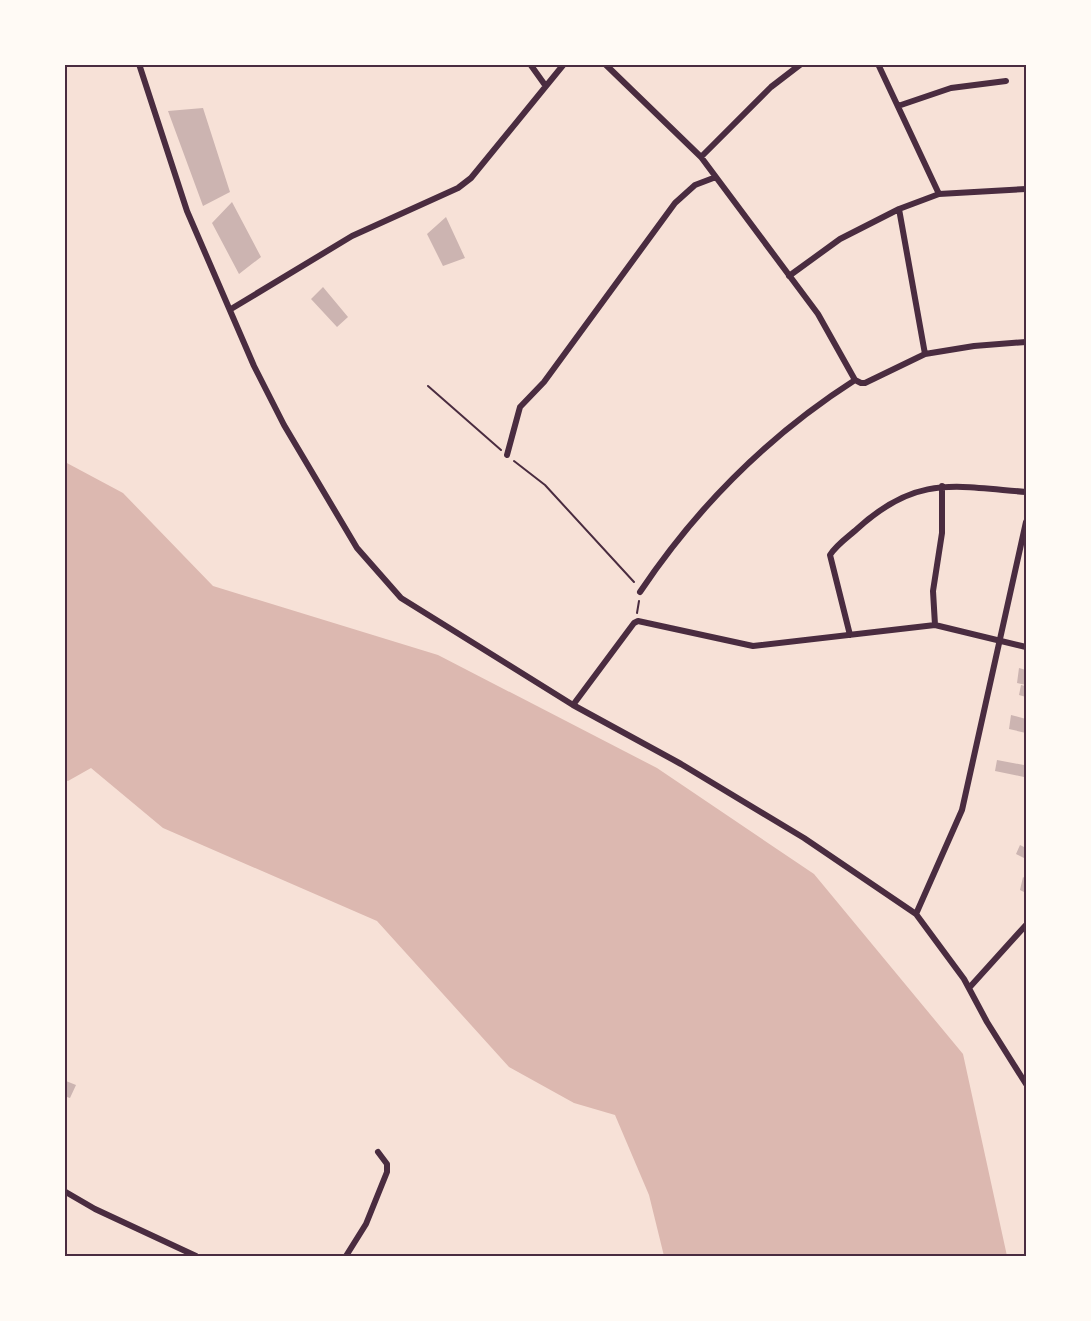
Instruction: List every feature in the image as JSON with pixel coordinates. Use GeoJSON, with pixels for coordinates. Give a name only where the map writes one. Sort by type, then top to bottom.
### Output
{"type":"FeatureCollection","features":[{"type":"Feature","properties":{"kind":"street"},"geometry":{"type":"LineString","coordinates":[[139,64],[187,211],[254,366],[284,425],[357,548],[401,598],[573,705],[681,764],[804,838],[916,914],[969,988],[987,1022],[1026,1084]]}},
{"type":"Feature","properties":{"kind":"street"},"geometry":{"type":"LineString","coordinates":[[530,64],[545,85]]}},
{"type":"Feature","properties":{"kind":"street"},"geometry":{"type":"LineString","coordinates":[[231,309],[352,236],[458,188],[471,177],[564,64]]}},
{"type":"Feature","properties":{"kind":"street"},"geometry":{"type":"LineString","coordinates":[[606,64],[701,157],[818,314],[855,380],[865,383],[925,354],[974,346],[1026,342]]}},
{"type":"Feature","properties":{"kind":"street"},"geometry":{"type":"LineString","coordinates":[[701,157],[792,67],[801,64]]}},
{"type":"Feature","properties":{"kind":"street"},"geometry":{"type":"LineString","coordinates":[[878,64],[939,195]]}},
{"type":"Feature","properties":{"kind":"street"},"geometry":{"type":"LineString","coordinates":[[898,106],[951,88],[1006,81]]}},
{"type":"Feature","properties":{"kind":"street"},"geometry":{"type":"LineString","coordinates":[[507,455],[520,407],[544,382],[675,203],[696,185],[716,177]]}},
{"type":"Feature","properties":{"kind":"street"},"geometry":{"type":"LineString","coordinates":[[789,276],[840,238],[899,209],[939,195],[1026,189]]}},
{"type":"Feature","properties":{"kind":"street"},"geometry":{"type":"LineString","coordinates":[[899,209],[925,354]]}},
{"type":"Feature","properties":{"kind":"street"},"geometry":{"type":"LineString","coordinates":[[640,592],[686,529],[747,463],[826,399],[855,380]]}},
{"type":"Feature","properties":{"kind":"street"},"geometry":{"type":"LineString","coordinates":[[850,635],[831,560],[832,552],[864,522],[894,501],[919,490],[942,486],[1026,492]]}},
{"type":"Feature","properties":{"kind":"street"},"geometry":{"type":"LineString","coordinates":[[935,625],[933,591],[942,532],[942,486]]}},
{"type":"Feature","properties":{"kind":"street"},"geometry":{"type":"LineString","coordinates":[[916,914],[962,810],[1026,522]]}},
{"type":"Feature","properties":{"kind":"street"},"geometry":{"type":"LineString","coordinates":[[573,705],[635,622],[650,623],[753,646],[935,625],[1026,647]]}},
{"type":"Feature","properties":{"kind":"street"},"geometry":{"type":"LineString","coordinates":[[969,988],[1026,928]]}},
{"type":"Feature","properties":{"kind":"street"},"geometry":{"type":"LineString","coordinates":[[346,1257],[366,1224],[387,1172],[387,1164],[378,1152]]}},
{"type":"Feature","properties":{"kind":"street"},"geometry":{"type":"LineString","coordinates":[[64,1191],[95,1209],[196,1257]]}},
{"type":"Feature","properties":{"kind":"path"},"geometry":{"type":"LineString","coordinates":[[428,386],[545,485],[636,585],[640,592],[635,622]]}},
{"type":"Feature","properties":{"kind":"shaded area"},"geometry":{"type":"Polygon","coordinates":[[[65,462],[123,493],[213,586],[438,655],[657,768],[814,874],[963,1054],[1007,1256],[664,1256],[649,1195],[615,1115],[574,1103],[509,1067],[377,921],[163,828],[91,768],[68,781],[65,780],[65,462]]]}},
{"type":"Feature","properties":{"kind":"building"},"geometry":{"type":"Polygon","coordinates":[[[203,108],[230,192],[203,206],[168,111],[203,108]]]}},
{"type":"Feature","properties":{"kind":"building"},"geometry":{"type":"Polygon","coordinates":[[[232,202],[261,257],[239,274],[212,223],[232,202]]]}},
{"type":"Feature","properties":{"kind":"building"},"geometry":{"type":"Polygon","coordinates":[[[446,217],[465,258],[443,266],[427,234],[446,217]]]}},
{"type":"Feature","properties":{"kind":"building"},"geometry":{"type":"Polygon","coordinates":[[[323,287],[348,317],[337,327],[311,299],[323,287]]]}},
{"type":"Feature","properties":{"kind":"building"},"geometry":{"type":"Polygon","coordinates":[[[1019,668],[1026,670],[1026,685],[1017,683],[1019,668]]]}},
{"type":"Feature","properties":{"kind":"building"},"geometry":{"type":"Polygon","coordinates":[[[1021,685],[1026,686],[1026,697],[1019,695],[1021,685]]]}},
{"type":"Feature","properties":{"kind":"building"},"geometry":{"type":"Polygon","coordinates":[[[1011,715],[1026,719],[1026,733],[1009,729],[1011,715]]]}},
{"type":"Feature","properties":{"kind":"building"},"geometry":{"type":"Polygon","coordinates":[[[997,760],[1024,765],[1024,777],[995,771],[997,760]]]}},
{"type":"Feature","properties":{"kind":"building"},"geometry":{"type":"Polygon","coordinates":[[[1020,845],[1026,848],[1026,859],[1016,854],[1020,845]]]}},
{"type":"Feature","properties":{"kind":"building"},"geometry":{"type":"Polygon","coordinates":[[[1023,877],[1026,879],[1026,893],[1020,890],[1023,877]]]}},
{"type":"Feature","properties":{"kind":"building"},"geometry":{"type":"Polygon","coordinates":[[[66,1081],[76,1085],[70,1098],[64,1096],[66,1081]]]}}]}
